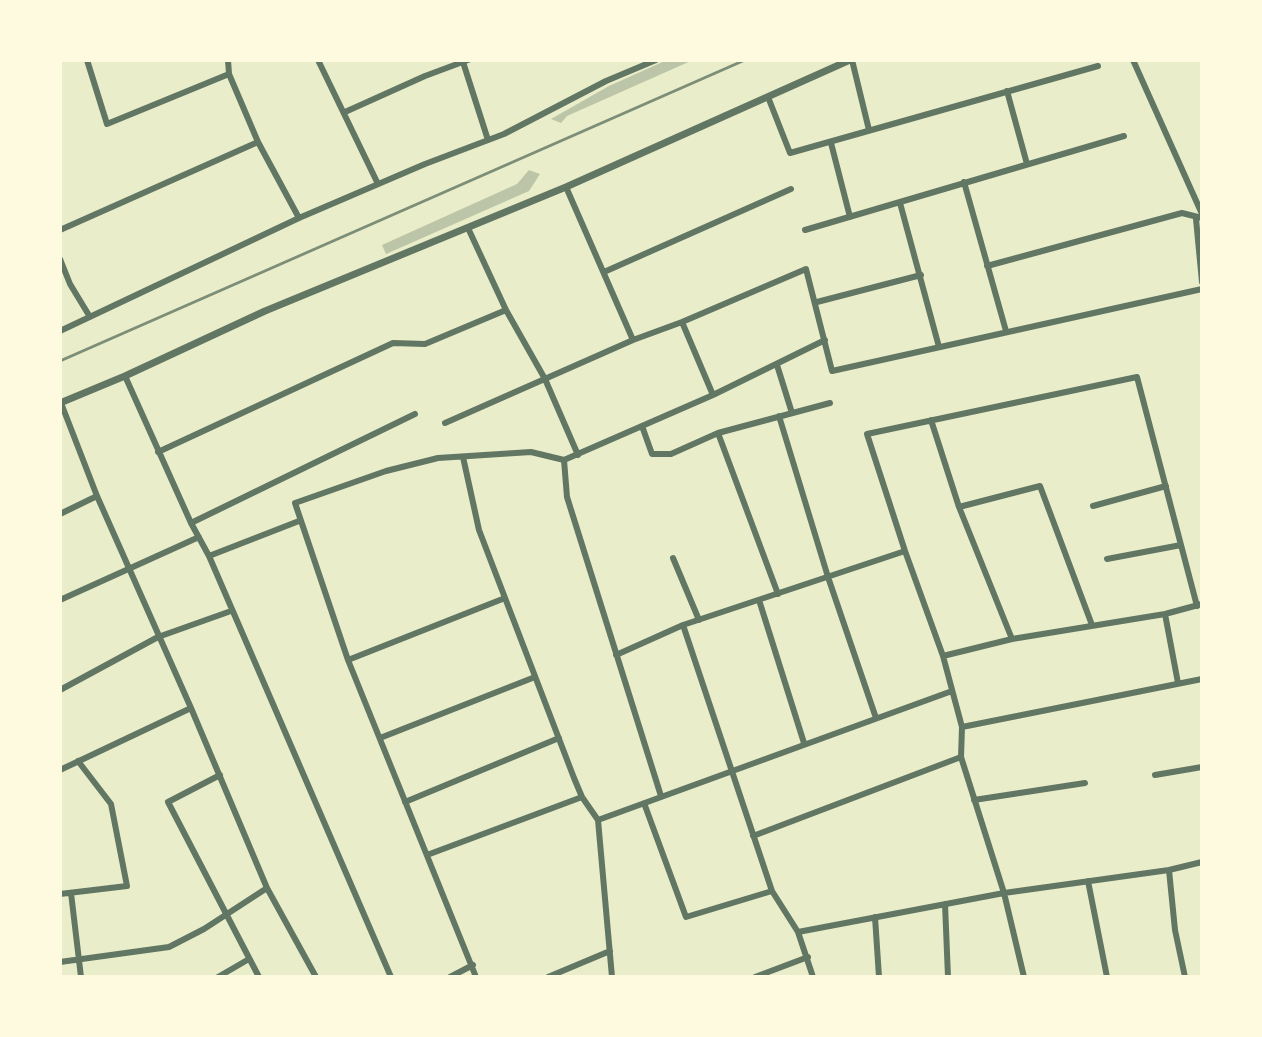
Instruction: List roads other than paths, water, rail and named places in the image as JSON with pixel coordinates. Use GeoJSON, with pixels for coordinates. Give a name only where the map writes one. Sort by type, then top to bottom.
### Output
{"type":"FeatureCollection","features":[{"type":"Feature","properties":{"kind":"street"},"geometry":{"type":"LineString","coordinates":[[87,60],[107,124],[229,74]]}},
{"type":"Feature","properties":{"kind":"street"},"geometry":{"type":"LineString","coordinates":[[228,60],[229,74],[258,142],[299,218]]}},
{"type":"Feature","properties":{"kind":"street"},"geometry":{"type":"LineString","coordinates":[[318,60],[378,184]]}},
{"type":"Feature","properties":{"kind":"street"},"geometry":{"type":"LineString","coordinates":[[60,331],[299,218],[488,140],[606,81],[656,60]]}},
{"type":"Feature","properties":{"kind":"street"},"geometry":{"type":"LineString","coordinates":[[316,977],[267,888],[130,566],[97,496],[60,403],[265,311],[566,187],[851,60],[869,130]]}},
{"type":"Feature","properties":{"kind":"street"},"geometry":{"type":"LineString","coordinates":[[1133,60],[1200,217],[1202,282]]}},
{"type":"Feature","properties":{"kind":"street"},"geometry":{"type":"LineString","coordinates":[[345,112],[465,61],[488,140]]}},
{"type":"Feature","properties":{"kind":"street"},"geometry":{"type":"LineString","coordinates":[[768,97],[790,153],[1098,66]]}},
{"type":"Feature","properties":{"kind":"street"},"geometry":{"type":"LineString","coordinates":[[1007,91],[1027,164]]}},
{"type":"Feature","properties":{"kind":"street"},"geometry":{"type":"LineString","coordinates":[[805,230],[1124,136]]}},
{"type":"Feature","properties":{"kind":"street"},"geometry":{"type":"LineString","coordinates":[[60,230],[258,142]]}},
{"type":"Feature","properties":{"kind":"street"},"geometry":{"type":"LineString","coordinates":[[831,143],[850,217]]}},
{"type":"Feature","properties":{"kind":"street"},"geometry":{"type":"LineString","coordinates":[[964,182],[1006,331]]}},
{"type":"Feature","properties":{"kind":"street"},"geometry":{"type":"LineString","coordinates":[[566,187],[633,340]]}},
{"type":"Feature","properties":{"kind":"street"},"geometry":{"type":"LineString","coordinates":[[604,272],[791,189]]}},
{"type":"Feature","properties":{"kind":"street"},"geometry":{"type":"LineString","coordinates":[[900,203],[939,347]]}},
{"type":"Feature","properties":{"kind":"street"},"geometry":{"type":"LineString","coordinates":[[987,266],[1182,213],[1200,217]]}},
{"type":"Feature","properties":{"kind":"street"},"geometry":{"type":"LineString","coordinates":[[468,228],[506,310],[545,379],[578,455]]}},
{"type":"Feature","properties":{"kind":"street"},"geometry":{"type":"LineString","coordinates":[[60,259],[70,284],[90,317]]}},
{"type":"Feature","properties":{"kind":"street"},"geometry":{"type":"LineString","coordinates":[[445,423],[633,340],[806,269],[817,302],[832,371],[1202,289]]}},
{"type":"Feature","properties":{"kind":"street"},"geometry":{"type":"LineString","coordinates":[[817,302],[921,275]]}},
{"type":"Feature","properties":{"kind":"street"},"geometry":{"type":"LineString","coordinates":[[60,288],[70,284]]}},
{"type":"Feature","properties":{"kind":"street"},"geometry":{"type":"LineString","coordinates":[[158,452],[393,343],[425,344],[506,310]]}},
{"type":"Feature","properties":{"kind":"street"},"geometry":{"type":"LineString","coordinates":[[682,322],[713,395]]}},
{"type":"Feature","properties":{"kind":"street"},"geometry":{"type":"LineString","coordinates":[[476,977],[348,660],[295,503],[386,471],[438,458],[531,452],[564,460],[713,395],[825,340]]}},
{"type":"Feature","properties":{"kind":"street"},"geometry":{"type":"LineString","coordinates":[[777,365],[792,413]]}},
{"type":"Feature","properties":{"kind":"street"},"geometry":{"type":"LineString","coordinates":[[125,376],[209,556],[391,977]]}},
{"type":"Feature","properties":{"kind":"street"},"geometry":{"type":"LineString","coordinates":[[943,656],[1012,639],[1165,614],[1199,605],[1137,377],[867,434],[943,656],[962,727],[961,757],[1004,893],[1024,977]]}},
{"type":"Feature","properties":{"kind":"street"},"geometry":{"type":"LineString","coordinates":[[642,426],[652,454],[671,454],[718,433],[830,403]]}},
{"type":"Feature","properties":{"kind":"street"},"geometry":{"type":"LineString","coordinates":[[191,523],[415,414]]}},
{"type":"Feature","properties":{"kind":"street"},"geometry":{"type":"LineString","coordinates":[[779,416],[828,577],[876,718]]}},
{"type":"Feature","properties":{"kind":"street"},"geometry":{"type":"LineString","coordinates":[[931,420],[959,507],[1012,639]]}},
{"type":"Feature","properties":{"kind":"street"},"geometry":{"type":"LineString","coordinates":[[718,433],[778,594]]}},
{"type":"Feature","properties":{"kind":"street"},"geometry":{"type":"LineString","coordinates":[[463,457],[479,530],[582,797],[598,820],[612,977]]}},
{"type":"Feature","properties":{"kind":"street"},"geometry":{"type":"LineString","coordinates":[[564,460],[567,497],[661,796]]}},
{"type":"Feature","properties":{"kind":"street"},"geometry":{"type":"LineString","coordinates":[[959,507],[1040,486],[1092,625]]}},
{"type":"Feature","properties":{"kind":"street"},"geometry":{"type":"LineString","coordinates":[[1093,506],[1166,486]]}},
{"type":"Feature","properties":{"kind":"street"},"geometry":{"type":"LineString","coordinates":[[60,514],[97,496]]}},
{"type":"Feature","properties":{"kind":"street"},"geometry":{"type":"LineString","coordinates":[[209,556],[299,521]]}},
{"type":"Feature","properties":{"kind":"street"},"geometry":{"type":"LineString","coordinates":[[60,600],[199,537]]}},
{"type":"Feature","properties":{"kind":"street"},"geometry":{"type":"LineString","coordinates":[[1107,559],[1181,545]]}},
{"type":"Feature","properties":{"kind":"street"},"geometry":{"type":"LineString","coordinates":[[616,655],[683,625],[905,551]]}},
{"type":"Feature","properties":{"kind":"street"},"geometry":{"type":"LineString","coordinates":[[673,558],[699,620]]}},
{"type":"Feature","properties":{"kind":"street"},"geometry":{"type":"LineString","coordinates":[[348,660],[505,598]]}},
{"type":"Feature","properties":{"kind":"street"},"geometry":{"type":"LineString","coordinates":[[759,600],[804,743]]}},
{"type":"Feature","properties":{"kind":"street"},"geometry":{"type":"LineString","coordinates":[[60,690],[158,637],[231,611]]}},
{"type":"Feature","properties":{"kind":"street"},"geometry":{"type":"LineString","coordinates":[[1165,614],[1178,683]]}},
{"type":"Feature","properties":{"kind":"street"},"geometry":{"type":"LineString","coordinates":[[683,625],[772,891],[798,932],[813,977]]}},
{"type":"Feature","properties":{"kind":"street"},"geometry":{"type":"LineString","coordinates":[[380,738],[535,677]]}},
{"type":"Feature","properties":{"kind":"street"},"geometry":{"type":"LineString","coordinates":[[962,727],[1202,679]]}},
{"type":"Feature","properties":{"kind":"street"},"geometry":{"type":"LineString","coordinates":[[598,820],[952,691]]}},
{"type":"Feature","properties":{"kind":"street"},"geometry":{"type":"LineString","coordinates":[[60,770],[191,708]]}},
{"type":"Feature","properties":{"kind":"street"},"geometry":{"type":"LineString","coordinates":[[405,802],[559,738]]}},
{"type":"Feature","properties":{"kind":"street"},"geometry":{"type":"LineString","coordinates":[[753,836],[961,757]]}},
{"type":"Feature","properties":{"kind":"street"},"geometry":{"type":"LineString","coordinates":[[60,894],[127,886],[111,804],[78,761]]}},
{"type":"Feature","properties":{"kind":"street"},"geometry":{"type":"LineString","coordinates":[[1155,775],[1202,767]]}},
{"type":"Feature","properties":{"kind":"street"},"geometry":{"type":"LineString","coordinates":[[220,775],[168,802],[259,977]]}},
{"type":"Feature","properties":{"kind":"street"},"geometry":{"type":"LineString","coordinates":[[974,800],[1085,783]]}},
{"type":"Feature","properties":{"kind":"street"},"geometry":{"type":"LineString","coordinates":[[427,855],[582,797]]}},
{"type":"Feature","properties":{"kind":"street"},"geometry":{"type":"LineString","coordinates":[[644,803],[686,917],[772,891]]}},
{"type":"Feature","properties":{"kind":"street"},"geometry":{"type":"LineString","coordinates":[[798,932],[1004,893],[1169,870],[1202,862]]}},
{"type":"Feature","properties":{"kind":"street"},"geometry":{"type":"LineString","coordinates":[[1169,870],[1175,930],[1185,977]]}},
{"type":"Feature","properties":{"kind":"street"},"geometry":{"type":"LineString","coordinates":[[1088,881],[1107,977]]}},
{"type":"Feature","properties":{"kind":"street"},"geometry":{"type":"LineString","coordinates":[[60,962],[169,947],[267,888]]}},
{"type":"Feature","properties":{"kind":"street"},"geometry":{"type":"LineString","coordinates":[[71,893],[81,977]]}},
{"type":"Feature","properties":{"kind":"street"},"geometry":{"type":"LineString","coordinates":[[945,904],[948,977]]}},
{"type":"Feature","properties":{"kind":"street"},"geometry":{"type":"LineString","coordinates":[[875,917],[879,977]]}},
{"type":"Feature","properties":{"kind":"street"},"geometry":{"type":"LineString","coordinates":[[548,977],[610,951]]}},
{"type":"Feature","properties":{"kind":"street"},"geometry":{"type":"LineString","coordinates":[[755,977],[808,957]]}},
{"type":"Feature","properties":{"kind":"street"},"geometry":{"type":"LineString","coordinates":[[218,977],[249,959]]}},
{"type":"Feature","properties":{"kind":"street"},"geometry":{"type":"LineString","coordinates":[[450,977],[473,965]]}},
{"type":"Feature","properties":{"kind":"railway"},"geometry":{"type":"LineString","coordinates":[[60,361],[745,60]]}}]}
